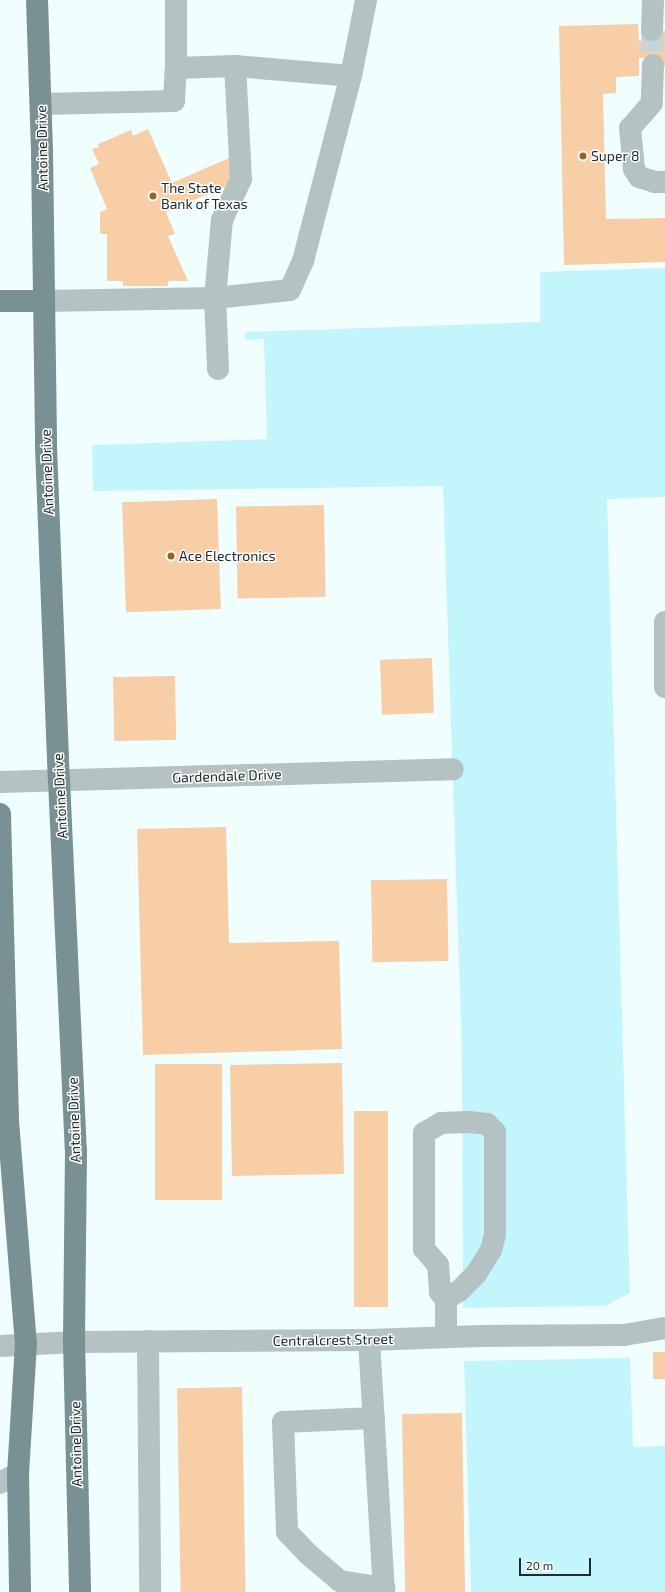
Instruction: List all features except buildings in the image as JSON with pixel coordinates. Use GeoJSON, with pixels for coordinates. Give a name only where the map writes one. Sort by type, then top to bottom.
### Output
{"type":"FeatureCollection","features":[{"type":"Feature","properties":{"kind":"main road","name":"Antoine Drive"},"geometry":{"type":"LineString","coordinates":[[37,0],[41,104],[46,447],[59,780],[76,1150],[74,1342],[80,1592]]}},
{"type":"Feature","properties":{"kind":"main road"},"geometry":{"type":"LineString","coordinates":[[0,300],[44,300]]}},
{"type":"Feature","properties":{"kind":"main road"},"geometry":{"type":"LineString","coordinates":[[0,814],[8,1121],[26,1343],[9,1478],[20,1592]]}},
{"type":"Feature","properties":{"kind":"street"},"geometry":{"type":"LineString","coordinates":[[41,104],[174,101],[176,68],[176,0]]}},
{"type":"Feature","properties":{"kind":"street"},"geometry":{"type":"LineString","coordinates":[[44,300],[215,298],[290,290],[303,261],[351,76],[366,0]]}},
{"type":"Feature","properties":{"kind":"street"},"geometry":{"type":"LineString","coordinates":[[652,30],[653,0]]}},
{"type":"Feature","properties":{"kind":"street"},"geometry":{"type":"LineString","coordinates":[[653,65],[652,103],[630,128],[634,169],[639,177],[655,182],[665,182]]}},
{"type":"Feature","properties":{"kind":"street"},"geometry":{"type":"LineString","coordinates":[[176,68],[235,66],[351,76]]}},
{"type":"Feature","properties":{"kind":"street"},"geometry":{"type":"LineString","coordinates":[[218,370],[215,298],[222,220],[242,179],[235,66]]}},
{"type":"Feature","properties":{"kind":"street"},"geometry":{"type":"LineString","coordinates":[[665,622],[665,687]]}},
{"type":"Feature","properties":{"kind":"street","name":"Gardendale Drive"},"geometry":{"type":"LineString","coordinates":[[0,782],[453,769]]}},
{"type":"Feature","properties":{"kind":"street"},"geometry":{"type":"LineString","coordinates":[[446,1299],[459,1291],[476,1274],[491,1250],[496,1235],[495,1132],[488,1124],[469,1122],[441,1123],[424,1133],[424,1249],[438,1265],[440,1292],[446,1299],[446,1338]]}},
{"type":"Feature","properties":{"kind":"street","name":"Centralcrest Street"},"geometry":{"type":"LineString","coordinates":[[0,1346],[26,1343],[74,1342],[369,1340],[624,1335],[665,1328]]}},
{"type":"Feature","properties":{"kind":"street"},"geometry":{"type":"LineString","coordinates":[[369,1340],[374,1418],[384,1590],[340,1581],[308,1554],[287,1532],[283,1422],[374,1418]]}},
{"type":"Feature","properties":{"kind":"street"},"geometry":{"type":"LineString","coordinates":[[148,1342],[150,1592]]}},
{"type":"Feature","properties":{"kind":"shaded area"},"geometry":{"type":"Polygon","coordinates":[[[665,268],[665,497],[607,499],[630,1293],[606,1306],[463,1308],[462,1053],[443,486],[93,491],[92,445],[267,439],[264,339],[245,340],[245,332],[540,322],[540,272],[665,268]]]}},
{"type":"Feature","properties":{"kind":"shaded area"},"geometry":{"type":"Polygon","coordinates":[[[630,1358],[633,1447],[665,1446],[665,1592],[471,1592],[464,1361],[630,1358]]]}},
{"type":"Feature","properties":{"kind":"tunnel"},"geometry":{"type":"LineString","coordinates":[[652,30],[653,65]]}},
{"type":"Feature","properties":{"kind":"place","name":"Super 8"},"geometry":{"type":"Point","coordinates":[583,156]}},
{"type":"Feature","properties":{"kind":"place","name":"The State Bank of Texas"},"geometry":{"type":"Point","coordinates":[153,196]}},
{"type":"Feature","properties":{"kind":"place","name":"Ace Electronics"},"geometry":{"type":"Point","coordinates":[171,556]}}]}
